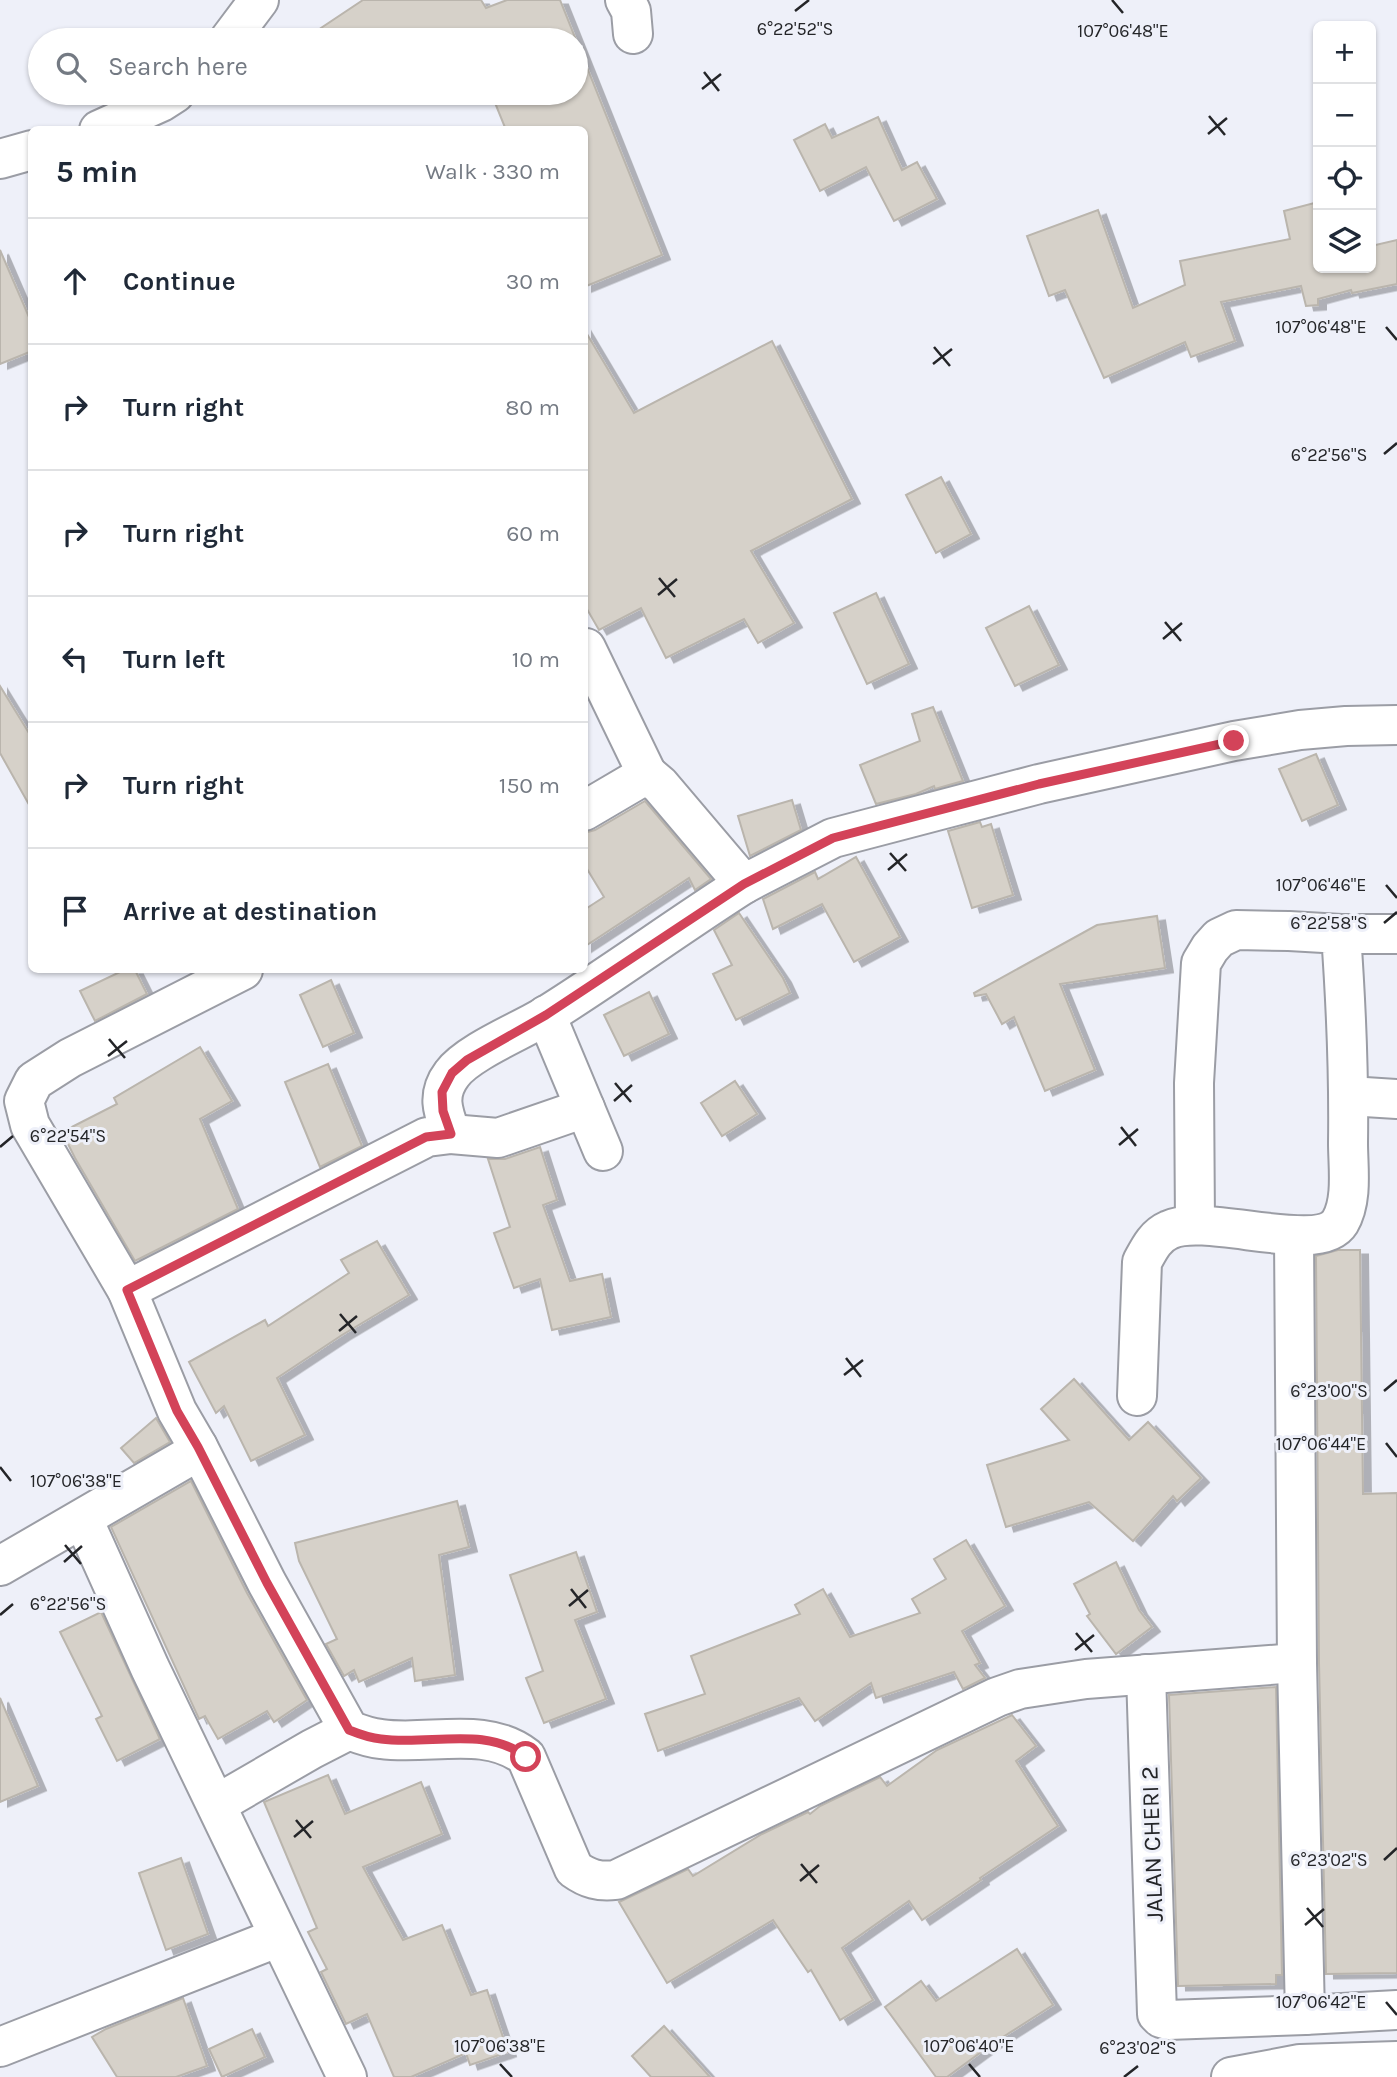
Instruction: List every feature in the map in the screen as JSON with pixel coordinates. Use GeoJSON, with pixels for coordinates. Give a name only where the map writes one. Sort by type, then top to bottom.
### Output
{"type":"FeatureCollection","features":[{"type":"Feature","properties":{"kind":"street"},"geometry":{"type":"LineString","coordinates":[[238,28],[259,0]]}},
{"type":"Feature","properties":{"kind":"street"},"geometry":{"type":"LineString","coordinates":[[108,126],[154,105]]}},
{"type":"Feature","properties":{"kind":"street"},"geometry":{"type":"LineString","coordinates":[[0,159],[28,151]]}},
{"type":"Feature","properties":{"kind":"street"},"geometry":{"type":"LineString","coordinates":[[588,652],[647,774],[660,785],[744,884]]}},
{"type":"Feature","properties":{"kind":"street"},"geometry":{"type":"LineString","coordinates":[[451,1134],[443,1111],[442,1092],[452,1073],[467,1060],[546,1015],[744,884],[833,838],[1039,784],[1234,741],[1300,730],[1397,725]]}},
{"type":"Feature","properties":{"kind":"street"},"geometry":{"type":"LineString","coordinates":[[588,809],[647,774]]}},
{"type":"Feature","properties":{"kind":"street"},"geometry":{"type":"LineString","coordinates":[[1195,1224],[1194,1083],[1201,963],[1210,948],[1219,938],[1236,930],[1397,934]]}},
{"type":"Feature","properties":{"kind":"street"},"geometry":{"type":"LineString","coordinates":[[1138,1396],[1142,1262],[1152,1242],[1170,1229],[1195,1224],[1294,1236],[1325,1233],[1339,1224],[1346,1206],[1348,1186],[1349,1096],[1348,1023],[1341,934]]}},
{"type":"Feature","properties":{"kind":"street"},"geometry":{"type":"LineString","coordinates":[[237,973],[70,1058],[34,1081],[14,1084],[24,1101],[30,1125],[127,1290],[177,1411],[267,1583],[349,1730],[382,1740],[473,1740],[501,1743],[516,1749],[526,1757],[574,1869],[601,1882],[616,1880],[997,1697],[1020,1689],[1086,1679],[1297,1663]]}},
{"type":"Feature","properties":{"kind":"street"},"geometry":{"type":"LineString","coordinates":[[546,1015],[603,1151]]}},
{"type":"Feature","properties":{"kind":"street"},"geometry":{"type":"LineString","coordinates":[[1349,1096],[1397,1100]]}},
{"type":"Feature","properties":{"kind":"street"},"geometry":{"type":"LineString","coordinates":[[127,1290],[426,1137],[451,1134],[498,1138],[585,1108]]}},
{"type":"Feature","properties":{"kind":"street"},"geometry":{"type":"LineString","coordinates":[[1294,1236],[1297,1663],[1305,2015],[1397,2010]]}},
{"type":"Feature","properties":{"kind":"street"},"geometry":{"type":"LineString","coordinates":[[0,1566],[188,1457],[198,1447]]}},
{"type":"Feature","properties":{"kind":"street"},"geometry":{"type":"LineString","coordinates":[[83,1518],[150,1668],[347,2077]]}},
{"type":"Feature","properties":{"kind":"street","name":"JALAN CHERI 2"},"geometry":{"type":"LineString","coordinates":[[1146,1674],[1157,2014],[1168,2020],[1305,2015]]}},
{"type":"Feature","properties":{"kind":"street"},"geometry":{"type":"LineString","coordinates":[[217,1804],[349,1730]]}},
{"type":"Feature","properties":{"kind":"street"},"geometry":{"type":"LineString","coordinates":[[0,2047],[279,1937]]}},
{"type":"Feature","properties":{"kind":"street"},"geometry":{"type":"LineString","coordinates":[[1231,2077],[1397,2062]]}},
{"type":"Feature","properties":{"kind":"building"},"geometry":{"type":"Polygon","coordinates":[[[363,0],[481,0],[486,8],[507,0],[560,0],[571,28],[321,28],[363,0]]]}},
{"type":"Feature","properties":{"kind":"building"},"geometry":{"type":"Polygon","coordinates":[[[588,70],[662,255],[588,285],[588,126],[504,126],[496,105],[588,105],[588,70]]]}},
{"type":"Feature","properties":{"kind":"building"},"geometry":{"type":"Polygon","coordinates":[[[878,117],[902,170],[917,162],[937,199],[894,221],[866,167],[820,191],[794,140],[825,124],[832,138],[878,117]]]}},
{"type":"Feature","properties":{"kind":"building"},"geometry":{"type":"Polygon","coordinates":[[[1313,203],[1313,273],[1376,273],[1376,245],[1397,240],[1397,284],[1352,293],[1351,290],[1318,299],[1318,305],[1306,306],[1301,286],[1221,302],[1235,341],[1191,357],[1185,342],[1104,378],[1065,290],[1049,296],[1027,236],[1098,210],[1133,308],[1185,285],[1180,261],[1290,239],[1284,211],[1313,203]]]}},
{"type":"Feature","properties":{"kind":"building"},"geometry":{"type":"Polygon","coordinates":[[[0,250],[28,315],[28,353],[0,364],[0,250]]]}},
{"type":"Feature","properties":{"kind":"building"},"geometry":{"type":"Polygon","coordinates":[[[588,336],[634,413],[772,341],[852,499],[751,551],[794,623],[758,643],[744,619],[666,658],[641,608],[599,630],[588,611],[588,336]]]}},
{"type":"Feature","properties":{"kind":"building"},"geometry":{"type":"Polygon","coordinates":[[[941,477],[971,534],[936,553],[906,495],[941,477]]]}},
{"type":"Feature","properties":{"kind":"building"},"geometry":{"type":"Polygon","coordinates":[[[876,593],[909,664],[867,684],[834,613],[876,593]]]}},
{"type":"Feature","properties":{"kind":"building"},"geometry":{"type":"Polygon","coordinates":[[[1029,606],[1059,665],[1015,686],[986,628],[1029,606]]]}},
{"type":"Feature","properties":{"kind":"building"},"geometry":{"type":"Polygon","coordinates":[[[0,686],[28,732],[28,803],[0,753],[0,686]]]}},
{"type":"Feature","properties":{"kind":"building"},"geometry":{"type":"Polygon","coordinates":[[[933,707],[963,781],[935,789],[934,786],[916,794],[876,804],[860,765],[920,741],[912,714],[933,707]]]}},
{"type":"Feature","properties":{"kind":"building"},"geometry":{"type":"Polygon","coordinates":[[[1316,754],[1338,805],[1302,821],[1279,769],[1316,754]]]}},
{"type":"Feature","properties":{"kind":"building"},"geometry":{"type":"Polygon","coordinates":[[[792,800],[801,830],[750,856],[738,816],[792,800]]]}},
{"type":"Feature","properties":{"kind":"building"},"geometry":{"type":"Polygon","coordinates":[[[645,801],[711,879],[695,890],[689,878],[588,944],[588,907],[604,897],[588,871],[588,832],[645,801]]]}},
{"type":"Feature","properties":{"kind":"building"},"geometry":{"type":"Polygon","coordinates":[[[980,822],[982,827],[991,824],[1013,895],[972,908],[948,831],[980,822]]]}},
{"type":"Feature","properties":{"kind":"building"},"geometry":{"type":"Polygon","coordinates":[[[856,857],[900,937],[854,962],[822,904],[773,929],[763,899],[815,872],[818,879],[856,857]]]}},
{"type":"Feature","properties":{"kind":"building"},"geometry":{"type":"Polygon","coordinates":[[[739,913],[783,978],[790,993],[736,1020],[713,974],[732,965],[714,930],[739,913]]]}},
{"type":"Feature","properties":{"kind":"building"},"geometry":{"type":"Polygon","coordinates":[[[1157,916],[1165,968],[1060,984],[1095,1070],[1045,1091],[1014,1017],[1002,1024],[986,994],[975,996],[974,993],[1097,925],[1157,916]]]}},
{"type":"Feature","properties":{"kind":"building"},"geometry":{"type":"Polygon","coordinates":[[[118,973],[136,973],[147,994],[95,1021],[80,991],[118,973]]]}},
{"type":"Feature","properties":{"kind":"building"},"geometry":{"type":"Polygon","coordinates":[[[331,980],[354,1033],[323,1047],[300,995],[331,980]]]}},
{"type":"Feature","properties":{"kind":"building"},"geometry":{"type":"Polygon","coordinates":[[[649,992],[669,1034],[624,1056],[604,1015],[649,992]]]}},
{"type":"Feature","properties":{"kind":"building"},"geometry":{"type":"Polygon","coordinates":[[[200,1047],[232,1101],[200,1119],[238,1209],[135,1261],[62,1132],[117,1104],[114,1098],[200,1047]]]}},
{"type":"Feature","properties":{"kind":"building"},"geometry":{"type":"Polygon","coordinates":[[[328,1064],[362,1146],[320,1167],[285,1082],[328,1064]]]}},
{"type":"Feature","properties":{"kind":"building"},"geometry":{"type":"Polygon","coordinates":[[[735,1081],[757,1114],[722,1136],[701,1103],[735,1081]]]}},
{"type":"Feature","properties":{"kind":"building"},"geometry":{"type":"Polygon","coordinates":[[[540,1147],[557,1200],[543,1205],[570,1281],[602,1274],[611,1317],[552,1330],[540,1279],[514,1288],[494,1233],[510,1227],[488,1159],[505,1159],[540,1147]]]}},
{"type":"Feature","properties":{"kind":"building"},"geometry":{"type":"Polygon","coordinates":[[[377,1241],[409,1295],[277,1378],[305,1435],[251,1461],[224,1406],[216,1413],[189,1362],[265,1320],[268,1326],[349,1273],[341,1260],[377,1241]]]}},
{"type":"Feature","properties":{"kind":"building"},"geometry":{"type":"Polygon","coordinates":[[[1338,1250],[1360,1250],[1363,1494],[1397,1493],[1397,1973],[1326,1974],[1319,1663],[1316,1256],[1338,1250]]]}},
{"type":"Feature","properties":{"kind":"building"},"geometry":{"type":"Polygon","coordinates":[[[1074,1379],[1129,1440],[1148,1422],[1201,1478],[1177,1501],[1173,1496],[1133,1541],[1089,1502],[1006,1527],[987,1465],[1069,1440],[1041,1409],[1074,1379]]]}},
{"type":"Feature","properties":{"kind":"building"},"geometry":{"type":"Polygon","coordinates":[[[156,1418],[170,1442],[134,1463],[121,1448],[156,1418]]]}},
{"type":"Feature","properties":{"kind":"building"},"geometry":{"type":"Polygon","coordinates":[[[191,1481],[247,1593],[307,1700],[274,1722],[267,1711],[218,1739],[205,1716],[199,1719],[111,1527],[191,1481]]]}},
{"type":"Feature","properties":{"kind":"building"},"geometry":{"type":"Polygon","coordinates":[[[457,1501],[469,1547],[439,1555],[455,1675],[415,1681],[412,1658],[359,1682],[354,1670],[344,1676],[326,1644],[337,1639],[299,1561],[295,1543],[457,1501]]]}},
{"type":"Feature","properties":{"kind":"building"},"geometry":{"type":"Polygon","coordinates":[[[966,1540],[1005,1606],[962,1631],[980,1663],[975,1665],[985,1678],[963,1689],[954,1672],[876,1698],[871,1683],[815,1721],[799,1698],[658,1751],[645,1714],[705,1694],[691,1656],[800,1614],[795,1605],[823,1589],[850,1637],[920,1613],[912,1599],[946,1579],[934,1559],[966,1540]]]}},
{"type":"Feature","properties":{"kind":"building"},"geometry":{"type":"Polygon","coordinates":[[[576,1552],[597,1612],[575,1620],[606,1699],[544,1723],[526,1678],[543,1671],[510,1575],[576,1552]]]}},
{"type":"Feature","properties":{"kind":"building"},"geometry":{"type":"Polygon","coordinates":[[[1116,1562],[1139,1610],[1152,1627],[1116,1654],[1087,1616],[1090,1614],[1074,1584],[1116,1562]]]}},
{"type":"Feature","properties":{"kind":"building"},"geometry":{"type":"Polygon","coordinates":[[[101,1612],[160,1739],[117,1761],[96,1719],[102,1716],[60,1632],[101,1612]]]}},
{"type":"Feature","properties":{"kind":"building"},"geometry":{"type":"Polygon","coordinates":[[[1276,1687],[1282,1975],[1276,1975],[1276,1984],[1178,1986],[1169,1695],[1276,1687]]]}},
{"type":"Feature","properties":{"kind":"building"},"geometry":{"type":"Polygon","coordinates":[[[0,1698],[38,1786],[0,1802],[0,1698]]]}},
{"type":"Feature","properties":{"kind":"building"},"geometry":{"type":"Polygon","coordinates":[[[1012,1715],[1036,1746],[1016,1761],[1058,1826],[922,1920],[909,1901],[842,1948],[873,2000],[840,2020],[811,1970],[808,1972],[773,1920],[667,1983],[619,1902],[688,1869],[693,1876],[762,1834],[808,1812],[810,1814],[820,1806],[880,1777],[887,1786],[937,1750],[1012,1715]]]}},
{"type":"Feature","properties":{"kind":"building"},"geometry":{"type":"Polygon","coordinates":[[[328,1775],[345,1814],[421,1782],[442,1834],[363,1867],[403,1940],[442,1925],[471,1995],[487,1990],[508,2052],[470,2065],[466,2053],[411,2077],[394,2077],[367,2014],[346,2024],[321,1972],[327,1969],[308,1932],[317,1928],[264,1802],[328,1775]]]}},
{"type":"Feature","properties":{"kind":"building"},"geometry":{"type":"Polygon","coordinates":[[[181,1858],[208,1934],[166,1950],[139,1873],[181,1858]]]}},
{"type":"Feature","properties":{"kind":"building"},"geometry":{"type":"Polygon","coordinates":[[[1017,1949],[1053,2005],[947,2077],[936,2077],[885,2007],[921,1981],[936,2001],[1017,1949]]]}},
{"type":"Feature","properties":{"kind":"building"},"geometry":{"type":"Polygon","coordinates":[[[183,1998],[207,2066],[176,2077],[117,2077],[92,2037],[183,1998]]]}},
{"type":"Feature","properties":{"kind":"building"},"geometry":{"type":"Polygon","coordinates":[[[664,2026],[710,2077],[651,2077],[632,2056],[664,2026]]]}},
{"type":"Feature","properties":{"kind":"building"},"geometry":{"type":"Polygon","coordinates":[[[252,2029],[265,2057],[222,2077],[209,2049],[252,2029]]]}},
{"type":"Feature","properties":{"kind":"route"},"geometry":{"type":"LineString","coordinates":[[526,1757],[501,1743],[473,1740],[382,1740],[349,1730],[267,1583],[177,1411],[127,1290],[426,1137],[451,1134],[443,1111],[442,1092],[452,1073],[467,1060],[546,1015],[744,884],[833,838],[1039,784],[1234,741]]}}]}
